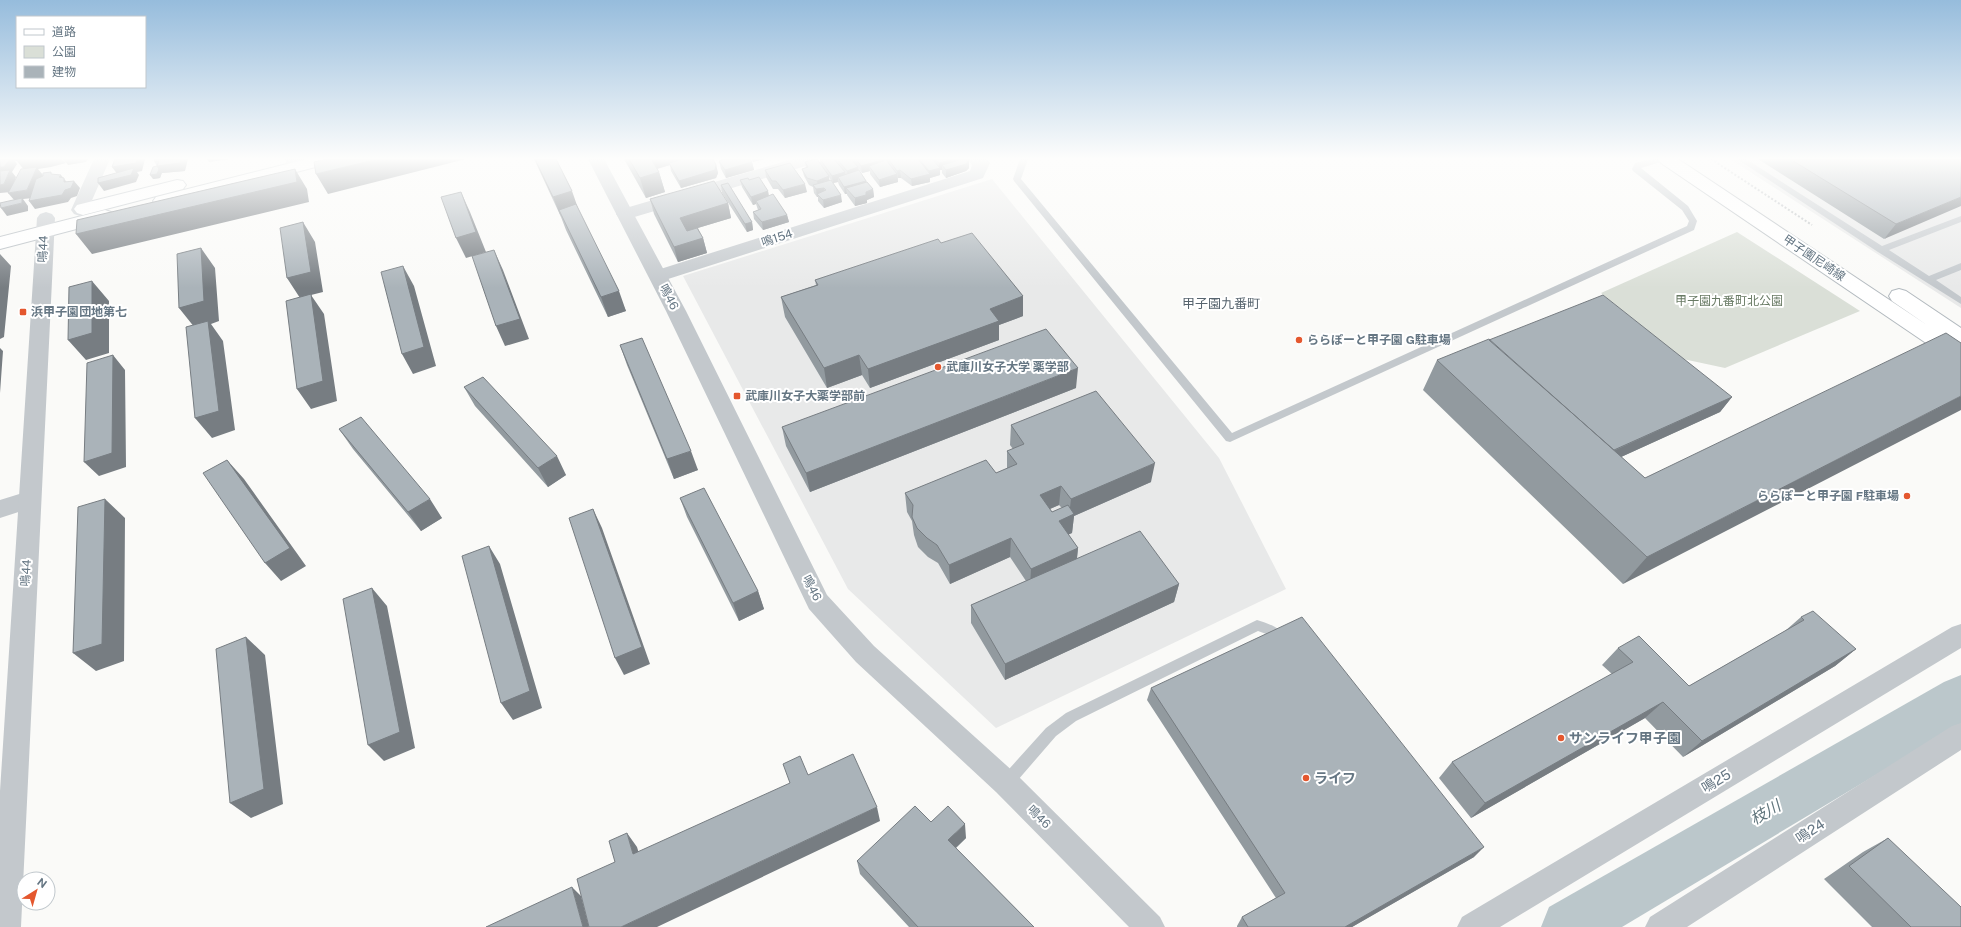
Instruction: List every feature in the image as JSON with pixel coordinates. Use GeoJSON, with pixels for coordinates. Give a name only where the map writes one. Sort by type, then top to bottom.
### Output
{"type":"FeatureCollection","features":[{"type":"Feature","properties":{"kind":"main road"},"geometry":{"type":"LineString","coordinates":[[0,243],[80,210],[113,202]]}},
{"type":"Feature","properties":{"kind":"main road"},"geometry":{"type":"LineString","coordinates":[[0,229],[45,225],[132,202]]}},
{"type":"Feature","properties":{"kind":"main road","name":"甲子園尼崎線"},"geometry":{"type":"LineString","coordinates":[[1733,202],[1961,356]]}},
{"type":"Feature","properties":{"kind":"main road","name":"甲子園尼崎線"},"geometry":{"type":"LineString","coordinates":[[1757,202],[1961,338]]}},
{"type":"Feature","properties":{"kind":"street"},"geometry":{"type":"LineString","coordinates":[[80,210],[83,202]]}},
{"type":"Feature","properties":{"kind":"street","name":"鳴46"},"geometry":{"type":"LineString","coordinates":[[619,202],[658,276],[818,602],[865,654],[1006,783],[1150,927]]}},
{"type":"Feature","properties":{"kind":"street"},"geometry":{"type":"LineString","coordinates":[[625,214],[664,202]]}},
{"type":"Feature","properties":{"kind":"street","name":"鳴154"},"geometry":{"type":"LineString","coordinates":[[658,276],[889,202]]}},
{"type":"Feature","properties":{"kind":"street","name":"鳴44"},"geometry":{"type":"LineString","coordinates":[[6,927],[45,225]]}},
{"type":"Feature","properties":{"kind":"street"},"geometry":{"type":"LineString","coordinates":[[0,509],[30,500]]}},
{"type":"Feature","properties":{"kind":"street","name":"鳴25"},"geometry":{"type":"LineString","coordinates":[[1472,927],[1961,635]]}},
{"type":"Feature","properties":{"kind":"street","name":"鳴24"},"geometry":{"type":"LineString","coordinates":[[1660,927],[1961,735]]}},
{"type":"Feature","properties":{"kind":"lane"},"geometry":{"type":"LineString","coordinates":[[1037,202],[1230,438],[1691,228],[1693,221],[1685,208],[1678,202]]}},
{"type":"Feature","properties":{"kind":"lane"},"geometry":{"type":"LineString","coordinates":[[1808,202],[1961,301]]}},
{"type":"Feature","properties":{"kind":"lane"},"geometry":{"type":"LineString","coordinates":[[1881,250],[1961,219]]}},
{"type":"Feature","properties":{"kind":"lane"},"geometry":{"type":"LineString","coordinates":[[1928,280],[1961,266]]}},
{"type":"Feature","properties":{"kind":"lane"},"geometry":{"type":"LineString","coordinates":[[1006,783],[1051,732],[1078,713],[1257,625],[1273,631],[1289,653]]}},
{"type":"Feature","properties":{"kind":"shaded area","name":"武庫川女子大学 薬学部"},"geometry":{"type":"Polygon","coordinates":[[[918,202],[1011,202],[1219,458],[1286,589],[996,728],[848,589],[683,276],[918,202]]]}},
{"type":"Feature","properties":{"kind":"shaded area"},"geometry":{"type":"Polygon","coordinates":[[[1797,202],[1961,202],[1961,308],[1797,202]]]}},
{"type":"Feature","properties":{"kind":"green space","name":"甲子園九番町北公園"},"geometry":{"type":"Polygon","coordinates":[[[1737,232],[1860,311],[1725,368],[1683,359],[1601,293],[1737,232]]]}},
{"type":"Feature","properties":{"kind":"building"},"geometry":{"type":"Polygon","coordinates":[[[3,202],[22,202],[1,208],[0,203],[3,202]]]}},
{"type":"Feature","properties":{"kind":"building"},"geometry":{"type":"Polygon","coordinates":[[[153,202],[211,202],[76,234],[77,220],[153,202]]]}},
{"type":"Feature","properties":{"kind":"building"},"geometry":{"type":"Polygon","coordinates":[[[443,202],[465,202],[476,232],[456,238],[443,202]]]}},
{"type":"Feature","properties":{"kind":"building"},"geometry":{"type":"Polygon","coordinates":[[[652,202],[728,202],[680,218],[687,231],[697,228],[703,238],[674,247],[652,202]]]}},
{"type":"Feature","properties":{"kind":"building"},"geometry":{"type":"Polygon","coordinates":[[[732,202],[740,202],[752,222],[745,224],[732,202]]]}},
{"type":"Feature","properties":{"kind":"building"},"geometry":{"type":"Polygon","coordinates":[[[757,202],[779,202],[787,215],[762,222],[753,212],[761,209],[757,202]]]}},
{"type":"Feature","properties":{"kind":"building"},"geometry":{"type":"Polygon","coordinates":[[[1861,202],[1948,202],[1896,224],[1861,202]]]}},
{"type":"Feature","properties":{"kind":"building"},"geometry":{"type":"Polygon","coordinates":[[[576,204],[619,291],[601,297],[559,210],[576,204]]]}},
{"type":"Feature","properties":{"kind":"building"},"geometry":{"type":"Polygon","coordinates":[[[303,222],[311,272],[287,278],[280,228],[303,222]]]}},
{"type":"Feature","properties":{"kind":"building"},"geometry":{"type":"Polygon","coordinates":[[[972,233],[1023,296],[990,309],[999,321],[868,369],[859,355],[824,368],[781,297],[818,285],[815,280],[938,239],[941,243],[972,233]]]}},
{"type":"Feature","properties":{"kind":"building"},"geometry":{"type":"Polygon","coordinates":[[[201,248],[204,301],[179,308],[177,254],[201,248]]]}},
{"type":"Feature","properties":{"kind":"building"},"geometry":{"type":"Polygon","coordinates":[[[494,250],[520,319],[496,326],[472,256],[494,250]]]}},
{"type":"Feature","properties":{"kind":"building"},"geometry":{"type":"Polygon","coordinates":[[[403,266],[424,347],[402,354],[381,272],[403,266]]]}},
{"type":"Feature","properties":{"kind":"building"},"geometry":{"type":"Polygon","coordinates":[[[92,281],[92,333],[68,340],[69,287],[92,281]]]}},
{"type":"Feature","properties":{"kind":"building"},"geometry":{"type":"Polygon","coordinates":[[[311,294],[323,381],[297,389],[286,301],[311,294]]]}},
{"type":"Feature","properties":{"kind":"building"},"geometry":{"type":"Polygon","coordinates":[[[1603,295],[1732,397],[1614,450],[1489,340],[1603,295]]]}},
{"type":"Feature","properties":{"kind":"building"},"geometry":{"type":"Polygon","coordinates":[[[208,321],[219,411],[195,418],[186,327],[208,321]]]}},
{"type":"Feature","properties":{"kind":"building"},"geometry":{"type":"Polygon","coordinates":[[[1046,329],[1078,368],[806,473],[782,427],[1046,329]]]}},
{"type":"Feature","properties":{"kind":"building"},"geometry":{"type":"Polygon","coordinates":[[[1946,333],[1961,343],[1961,396],[1647,557],[1437,360],[1489,339],[1645,478],[1946,333]]]}},
{"type":"Feature","properties":{"kind":"building"},"geometry":{"type":"Polygon","coordinates":[[[642,338],[691,451],[667,459],[620,345],[642,338]]]}},
{"type":"Feature","properties":{"kind":"building"},"geometry":{"type":"Polygon","coordinates":[[[113,355],[112,453],[84,462],[87,363],[113,355]]]}},
{"type":"Feature","properties":{"kind":"building"},"geometry":{"type":"Polygon","coordinates":[[[483,377],[557,456],[538,468],[464,387],[483,377]]]}},
{"type":"Feature","properties":{"kind":"building"},"geometry":{"type":"Polygon","coordinates":[[[1096,391],[1155,463],[1071,499],[1061,486],[1040,495],[1052,512],[1068,505],[1074,514],[1059,521],[1078,548],[1031,569],[1011,538],[949,565],[937,545],[917,528],[912,517],[913,505],[905,493],[986,460],[996,473],[1017,464],[1007,451],[1024,444],[1011,425],[1096,391]]]}},
{"type":"Feature","properties":{"kind":"building"},"geometry":{"type":"Polygon","coordinates":[[[361,417],[430,499],[408,512],[339,429],[361,417]]]}},
{"type":"Feature","properties":{"kind":"building"},"geometry":{"type":"Polygon","coordinates":[[[227,460],[290,548],[265,563],[203,473],[227,460]]]}},
{"type":"Feature","properties":{"kind":"building"},"geometry":{"type":"Polygon","coordinates":[[[704,488],[758,591],[733,603],[680,498],[704,488]]]}},
{"type":"Feature","properties":{"kind":"building"},"geometry":{"type":"Polygon","coordinates":[[[105,499],[102,644],[73,653],[78,507],[105,499]]]}},
{"type":"Feature","properties":{"kind":"building"},"geometry":{"type":"Polygon","coordinates":[[[593,509],[642,647],[615,658],[569,518],[593,509]]]}},
{"type":"Feature","properties":{"kind":"building"},"geometry":{"type":"Polygon","coordinates":[[[1140,531],[1179,584],[1005,664],[971,605],[1140,531]]]}},
{"type":"Feature","properties":{"kind":"building"},"geometry":{"type":"Polygon","coordinates":[[[489,546],[530,691],[501,703],[462,556],[489,546]]]}},
{"type":"Feature","properties":{"kind":"building"},"geometry":{"type":"Polygon","coordinates":[[[372,588],[400,732],[368,745],[343,599],[372,588]]]}},
{"type":"Feature","properties":{"kind":"building","name":"サンライフ甲子園"},"geometry":{"type":"Polygon","coordinates":[[[1813,611],[1856,649],[1702,741],[1663,702],[1485,803],[1452,762],[1633,662],[1618,648],[1639,636],[1689,686],[1804,620],[1801,617],[1813,611]]]}},
{"type":"Feature","properties":{"kind":"building","name":"ライフ"},"geometry":{"type":"Polygon","coordinates":[[[1302,617],[1484,847],[1345,927],[1248,927],[1242,917],[1285,893],[1151,688],[1302,617]]]}},
{"type":"Feature","properties":{"kind":"building"},"geometry":{"type":"Polygon","coordinates":[[[246,637],[264,789],[230,803],[216,649],[246,637]]]}},
{"type":"Feature","properties":{"kind":"building"},"geometry":{"type":"Polygon","coordinates":[[[853,754],[877,807],[621,927],[589,927],[577,879],[615,862],[609,841],[627,833],[633,854],[790,783],[783,764],[800,756],[808,775],[853,754]]]}},
{"type":"Feature","properties":{"kind":"building"},"geometry":{"type":"Polygon","coordinates":[[[915,806],[931,822],[948,806],[965,824],[948,840],[1034,927],[918,927],[857,861],[915,806]]]}},
{"type":"Feature","properties":{"kind":"building"},"geometry":{"type":"Polygon","coordinates":[[[1888,838],[1961,907],[1961,927],[1911,927],[1849,866],[1888,838]]]}},
{"type":"Feature","properties":{"kind":"building"},"geometry":{"type":"Polygon","coordinates":[[[572,887],[583,927],[486,927],[572,887]]]}},
{"type":"Feature","properties":{"kind":"waterway","name":"枝川"},"geometry":{"type":"LineString","coordinates":[[1569,927],[1961,698]]}},
{"type":"Feature","properties":{"kind":"place","name":"浜甲子園団地第七"},"geometry":{"type":"Point","coordinates":[23,312]}},
{"type":"Feature","properties":{"kind":"place","name":"ららぽーと甲子園 G駐車場"},"geometry":{"type":"Point","coordinates":[1299,340]}},
{"type":"Feature","properties":{"kind":"place","name":"武庫川女子大学 薬学部"},"geometry":{"type":"Point","coordinates":[938,367]}},
{"type":"Feature","properties":{"kind":"place","name":"武庫川女子大薬学部前"},"geometry":{"type":"Point","coordinates":[737,396]}},
{"type":"Feature","properties":{"kind":"place","name":"ららぽーと甲子園 F駐車場"},"geometry":{"type":"Point","coordinates":[1907,496]}},
{"type":"Feature","properties":{"kind":"place","name":"サンライフ甲子園"},"geometry":{"type":"Point","coordinates":[1561,738]}},
{"type":"Feature","properties":{"kind":"place","name":"ライフ"},"geometry":{"type":"Point","coordinates":[1306,778]}},
{"type":"Feature","properties":{"kind":"district","name":"甲子園九番町"},"geometry":{"type":"Point","coordinates":[1221,303]}}]}
